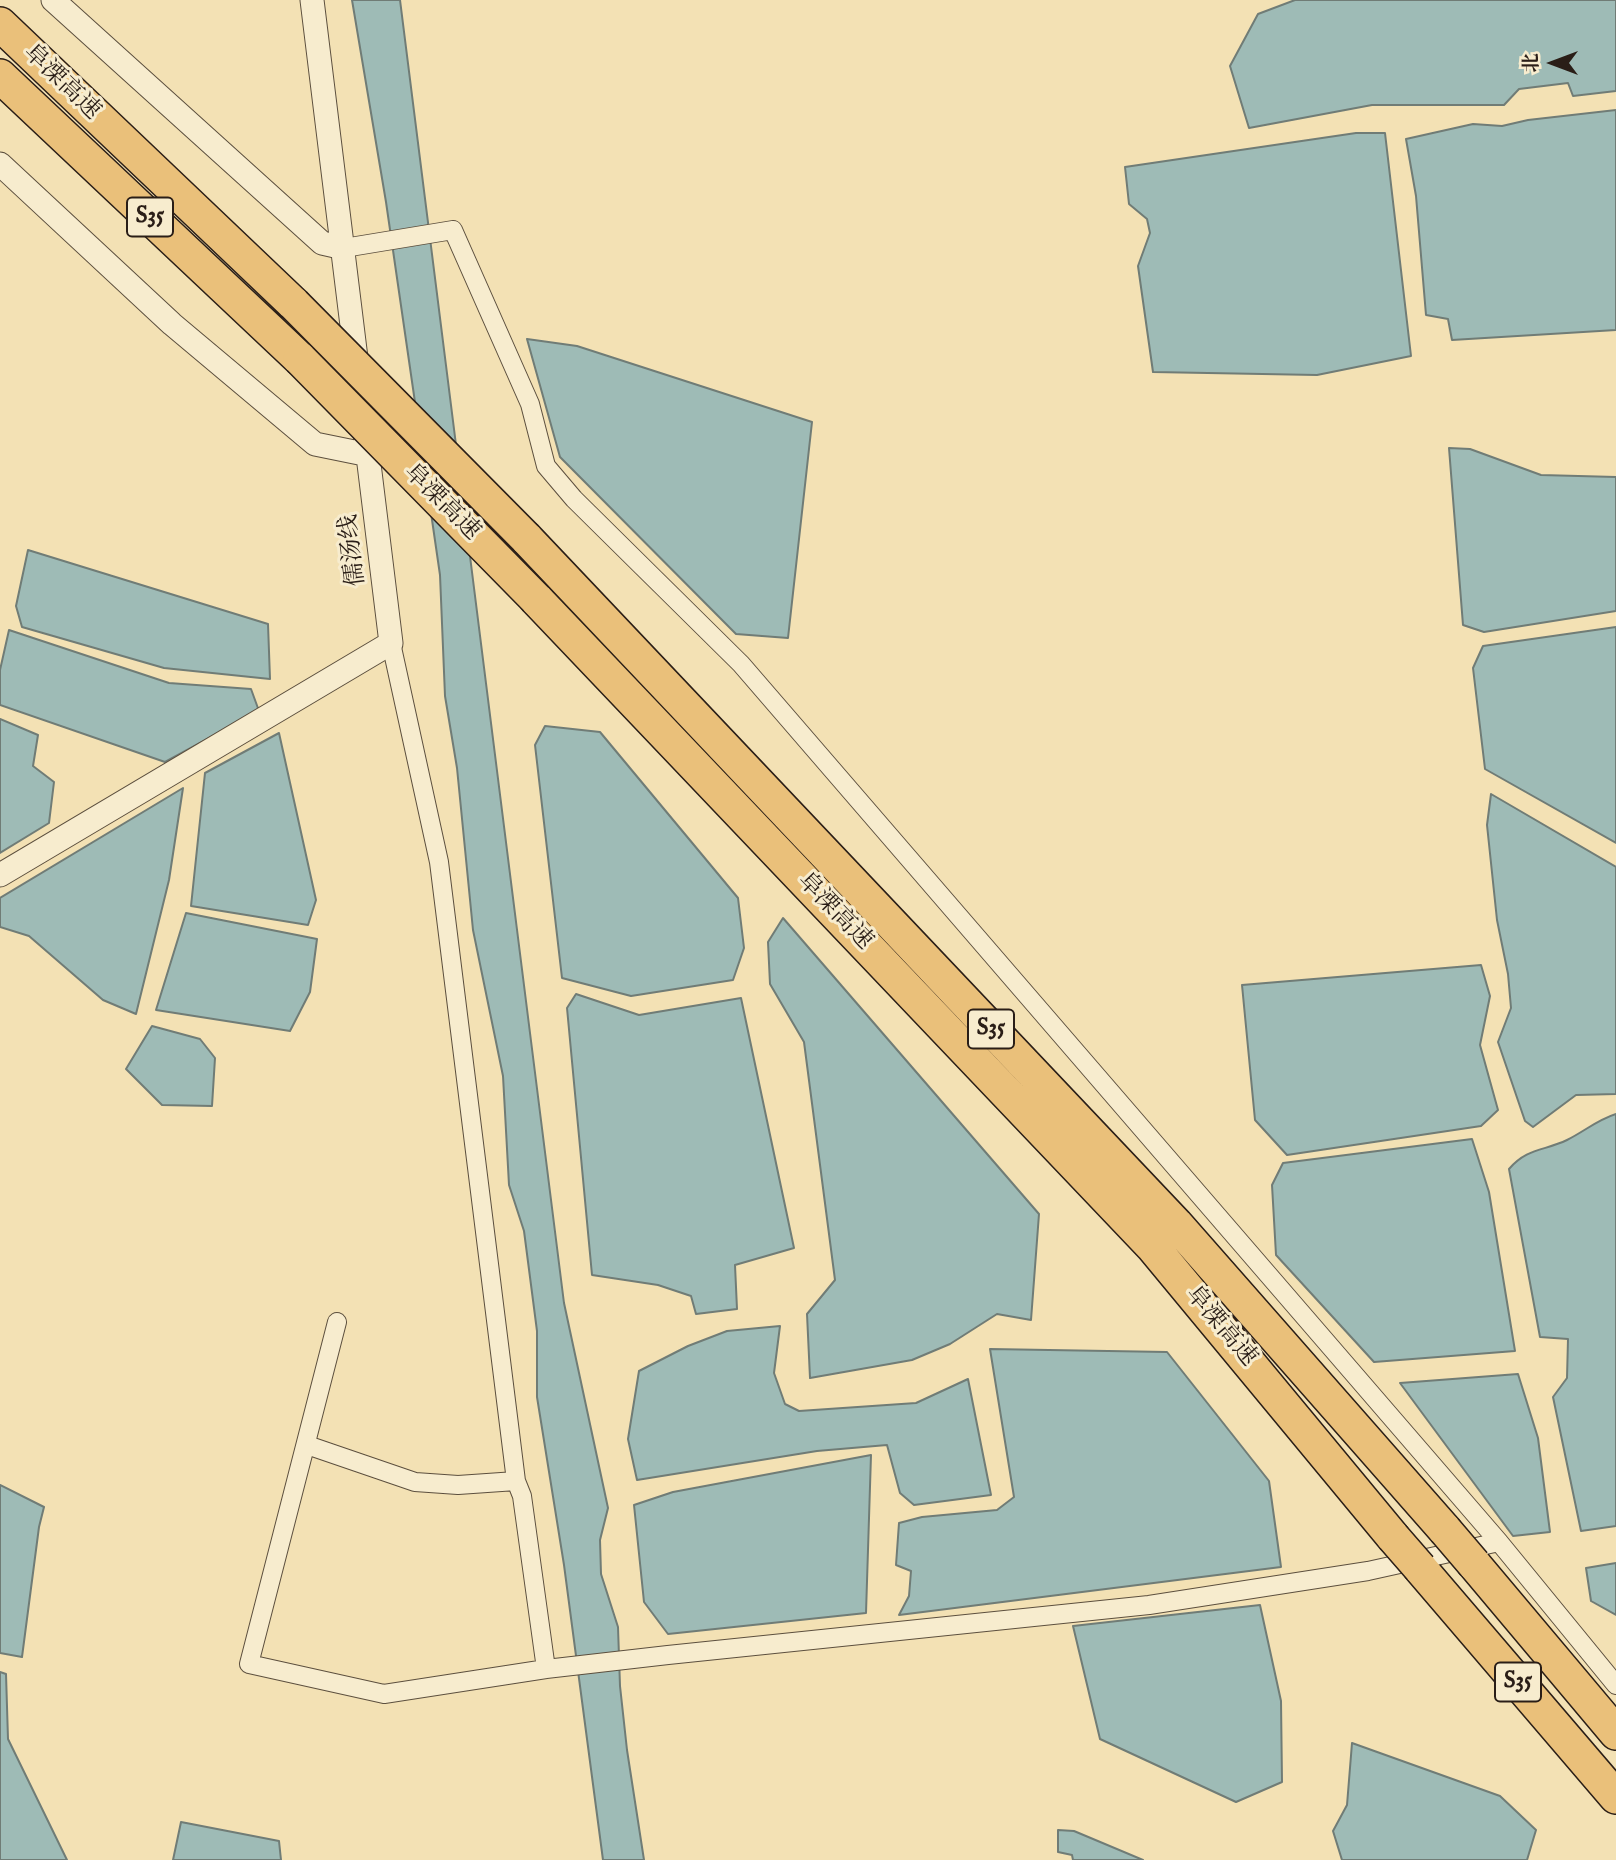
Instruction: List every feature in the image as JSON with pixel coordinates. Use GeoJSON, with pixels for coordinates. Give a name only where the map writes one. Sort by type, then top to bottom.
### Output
{"type":"FeatureCollection","features":[{"type":"Feature","properties":{"kind":"highway","name":"阜溧高速"},"geometry":{"type":"LineString","coordinates":[[0,24],[294,304],[526,538],[1176,1224],[1445,1530],[1616,1733]]}},
{"type":"Feature","properties":{"kind":"highway","name":"阜溧高速"},"geometry":{"type":"LineString","coordinates":[[0,76],[300,359],[536,600],[1153,1247],[1393,1537],[1616,1797]]}},
{"type":"Feature","properties":{"kind":"street"},"geometry":{"type":"LineString","coordinates":[[53,0],[322,243],[344,248],[453,230],[530,404],[546,466],[573,499],[741,664],[1499,1542],[1616,1685]]}},
{"type":"Feature","properties":{"kind":"street","name":"儒汤线"},"geometry":{"type":"LineString","coordinates":[[312,0],[391,643]]}},
{"type":"Feature","properties":{"kind":"street"},"geometry":{"type":"LineString","coordinates":[[0,164],[172,324],[315,444],[369,455]]}},
{"type":"Feature","properties":{"kind":"street"},"geometry":{"type":"LineString","coordinates":[[0,875],[391,643],[439,862],[516,1481],[522,1496],[546,1669]]}},
{"type":"Feature","properties":{"kind":"street"},"geometry":{"type":"LineString","coordinates":[[337,1322],[249,1664],[384,1694],[546,1669],[1149,1605],[1368,1571],[1499,1542]]}},
{"type":"Feature","properties":{"kind":"street"},"geometry":{"type":"LineString","coordinates":[[307,1445],[415,1482],[458,1485],[516,1481]]}},
{"type":"Feature","properties":{"kind":"water"},"geometry":{"type":"Polygon","coordinates":[[[352,0],[400,0],[564,1303],[608,1508],[600,1540],[601,1574],[618,1627],[620,1686],[627,1750],[644,1860],[603,1860],[564,1565],[537,1397],[537,1331],[524,1231],[509,1185],[503,1076],[473,930],[457,768],[445,696],[440,575],[386,202],[352,0]]]}},
{"type":"Feature","properties":{"kind":"water"},"geometry":{"type":"Polygon","coordinates":[[[1295,0],[1616,0],[1616,91],[1573,96],[1568,83],[1519,89],[1504,105],[1372,105],[1249,128],[1230,66],[1258,14],[1295,0]]]}},
{"type":"Feature","properties":{"kind":"water"},"geometry":{"type":"Polygon","coordinates":[[[1616,110],[1616,330],[1452,340],[1448,319],[1426,315],[1416,196],[1406,139],[1473,124],[1502,126],[1528,120],[1616,110]]]}},
{"type":"Feature","properties":{"kind":"water"},"geometry":{"type":"Polygon","coordinates":[[[1356,133],[1385,133],[1411,356],[1317,375],[1153,372],[1138,266],[1150,233],[1147,219],[1129,204],[1125,167],[1356,133]]]}},
{"type":"Feature","properties":{"kind":"water"},"geometry":{"type":"Polygon","coordinates":[[[527,339],[577,346],[812,422],[788,638],[736,634],[560,457],[527,339]]]}},
{"type":"Feature","properties":{"kind":"water"},"geometry":{"type":"Polygon","coordinates":[[[1449,448],[1470,449],[1541,475],[1616,477],[1616,611],[1484,632],[1463,625],[1449,448]]]}},
{"type":"Feature","properties":{"kind":"water"},"geometry":{"type":"Polygon","coordinates":[[[28,550],[268,624],[270,679],[164,668],[22,627],[16,606],[28,550]]]}},
{"type":"Feature","properties":{"kind":"water"},"geometry":{"type":"Polygon","coordinates":[[[1616,627],[1616,843],[1485,769],[1473,668],[1483,646],[1616,627]]]}},
{"type":"Feature","properties":{"kind":"water"},"geometry":{"type":"Polygon","coordinates":[[[9,630],[169,683],[251,689],[259,711],[165,762],[0,705],[0,670],[9,630]]]}},
{"type":"Feature","properties":{"kind":"water"},"geometry":{"type":"Polygon","coordinates":[[[0,719],[38,735],[33,766],[54,782],[49,823],[0,853],[0,719]]]}},
{"type":"Feature","properties":{"kind":"water"},"geometry":{"type":"Polygon","coordinates":[[[545,726],[600,732],[738,898],[744,948],[733,980],[631,996],[562,978],[535,745],[545,726]]]}},
{"type":"Feature","properties":{"kind":"water"},"geometry":{"type":"Polygon","coordinates":[[[279,733],[316,900],[308,925],[191,906],[205,773],[279,733]]]}},
{"type":"Feature","properties":{"kind":"water"},"geometry":{"type":"Polygon","coordinates":[[[183,788],[169,880],[136,1014],[103,1000],[29,936],[0,927],[0,898],[183,788]]]}},
{"type":"Feature","properties":{"kind":"water"},"geometry":{"type":"Polygon","coordinates":[[[1491,794],[1616,867],[1616,1094],[1576,1095],[1533,1127],[1525,1121],[1498,1042],[1511,1008],[1508,974],[1497,920],[1487,825],[1491,794]]]}},
{"type":"Feature","properties":{"kind":"water"},"geometry":{"type":"Polygon","coordinates":[[[186,913],[317,939],[310,992],[290,1031],[156,1010],[186,913]]]}},
{"type":"Feature","properties":{"kind":"water"},"geometry":{"type":"Polygon","coordinates":[[[783,918],[1039,1214],[1031,1320],[997,1314],[950,1344],[912,1360],[810,1378],[807,1314],[835,1280],[804,1042],[770,984],[768,942],[783,918]]]}},
{"type":"Feature","properties":{"kind":"water"},"geometry":{"type":"Polygon","coordinates":[[[1481,965],[1490,996],[1480,1045],[1498,1110],[1481,1126],[1287,1155],[1255,1120],[1242,985],[1481,965]]]}},
{"type":"Feature","properties":{"kind":"water"},"geometry":{"type":"Polygon","coordinates":[[[576,994],[639,1015],[741,998],[794,1248],[735,1265],[737,1309],[696,1314],[691,1296],[658,1285],[592,1275],[567,1008],[576,994]]]}},
{"type":"Feature","properties":{"kind":"water"},"geometry":{"type":"Polygon","coordinates":[[[152,1026],[200,1039],[215,1058],[212,1106],[162,1105],[126,1069],[152,1026]]]}},
{"type":"Feature","properties":{"kind":"water"},"geometry":{"type":"Polygon","coordinates":[[[1616,1114],[1616,1526],[1581,1531],[1553,1397],[1567,1378],[1568,1339],[1540,1337],[1509,1169],[1529,1153],[1559,1144],[1616,1114]]]}},
{"type":"Feature","properties":{"kind":"water"},"geometry":{"type":"Polygon","coordinates":[[[1472,1139],[1489,1192],[1515,1351],[1374,1362],[1276,1255],[1272,1185],[1283,1163],[1472,1139]]]}},
{"type":"Feature","properties":{"kind":"water"},"geometry":{"type":"Polygon","coordinates":[[[780,1326],[774,1373],[785,1404],[799,1411],[916,1403],[968,1379],[991,1495],[914,1505],[900,1493],[887,1445],[817,1451],[637,1480],[628,1439],[639,1371],[688,1346],[727,1331],[780,1326]]]}},
{"type":"Feature","properties":{"kind":"water"},"geometry":{"type":"Polygon","coordinates":[[[990,1349],[1167,1352],[1269,1481],[1281,1567],[899,1615],[909,1596],[911,1571],[896,1565],[899,1523],[922,1517],[997,1510],[1014,1497],[990,1349]]]}},
{"type":"Feature","properties":{"kind":"water"},"geometry":{"type":"Polygon","coordinates":[[[1518,1374],[1538,1438],[1550,1532],[1513,1536],[1400,1383],[1518,1374]]]}},
{"type":"Feature","properties":{"kind":"water"},"geometry":{"type":"Polygon","coordinates":[[[871,1455],[866,1613],[668,1634],[644,1602],[634,1505],[673,1492],[871,1455]]]}},
{"type":"Feature","properties":{"kind":"water"},"geometry":{"type":"Polygon","coordinates":[[[0,1485],[44,1507],[22,1657],[0,1653],[0,1485]]]}},
{"type":"Feature","properties":{"kind":"water"},"geometry":{"type":"Polygon","coordinates":[[[1616,1563],[1616,1615],[1591,1601],[1586,1568],[1616,1563]]]}},
{"type":"Feature","properties":{"kind":"water"},"geometry":{"type":"Polygon","coordinates":[[[1260,1605],[1281,1701],[1282,1782],[1236,1802],[1100,1739],[1073,1626],[1260,1605]]]}},
{"type":"Feature","properties":{"kind":"water"},"geometry":{"type":"Polygon","coordinates":[[[0,1672],[6,1674],[8,1739],[67,1860],[0,1860],[0,1672]]]}},
{"type":"Feature","properties":{"kind":"water"},"geometry":{"type":"Polygon","coordinates":[[[1352,1743],[1500,1796],[1536,1830],[1527,1860],[1342,1860],[1333,1831],[1347,1805],[1352,1743]]]}},
{"type":"Feature","properties":{"kind":"water"},"geometry":{"type":"Polygon","coordinates":[[[181,1822],[279,1841],[281,1860],[173,1860],[181,1822]]]}},
{"type":"Feature","properties":{"kind":"water"},"geometry":{"type":"Polygon","coordinates":[[[1058,1830],[1074,1831],[1143,1860],[1073,1860],[1072,1855],[1058,1852],[1058,1830]]]}}]}
